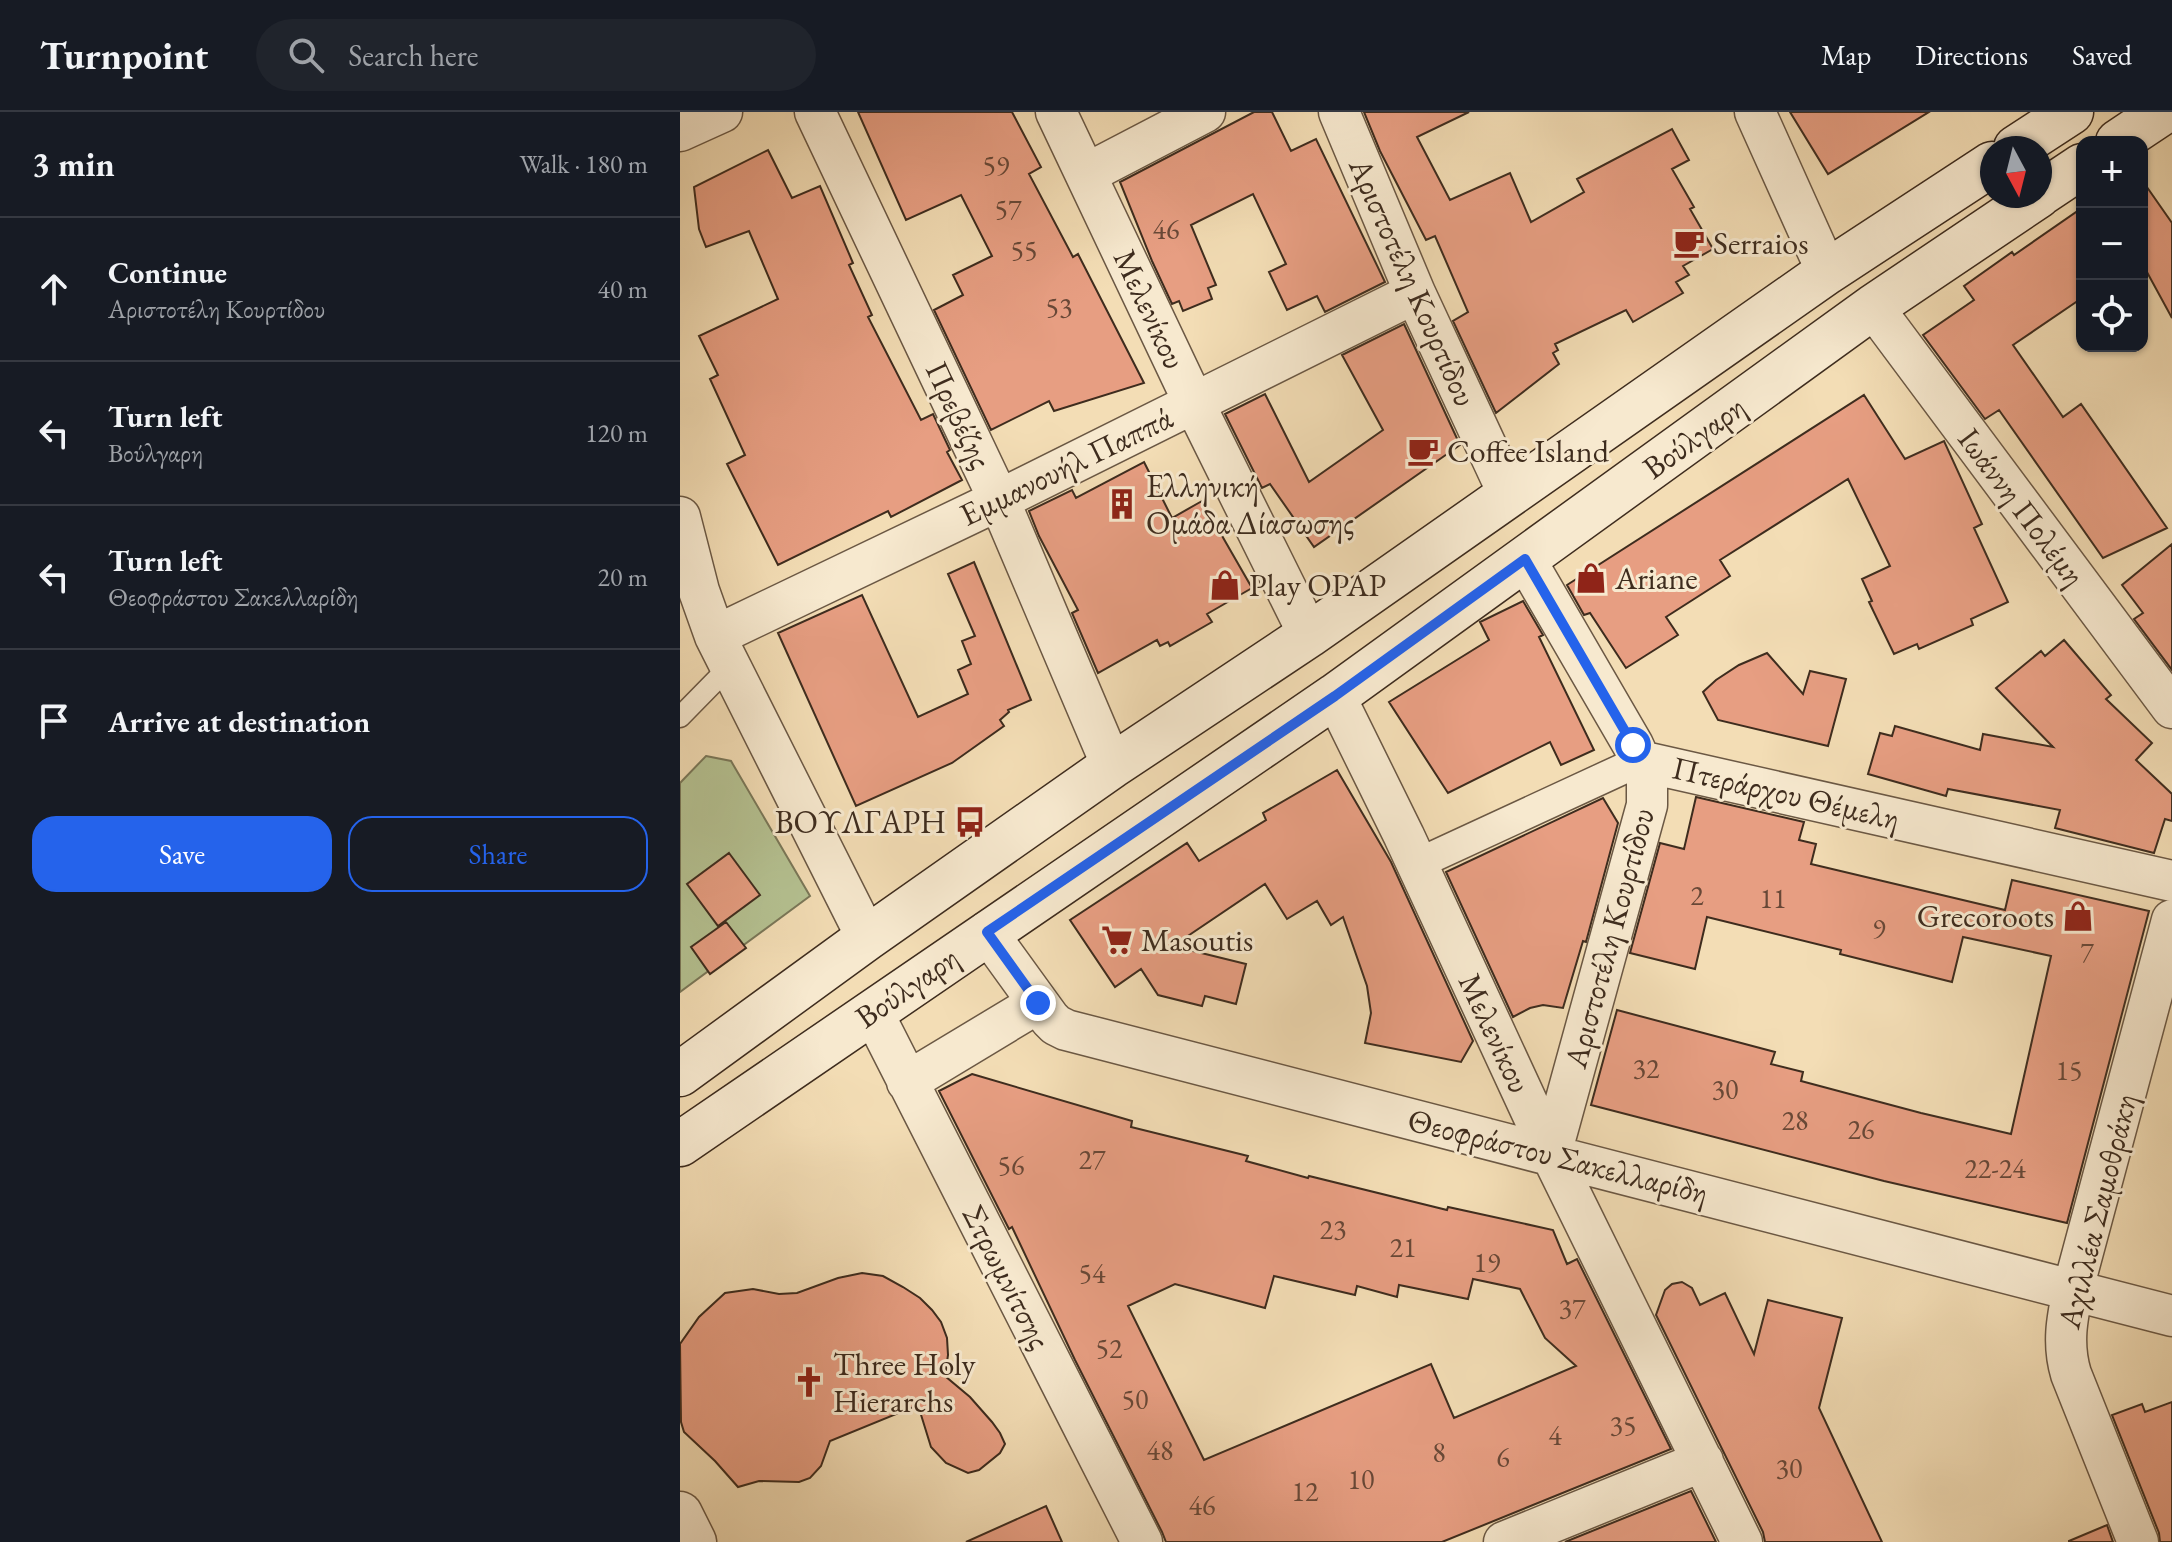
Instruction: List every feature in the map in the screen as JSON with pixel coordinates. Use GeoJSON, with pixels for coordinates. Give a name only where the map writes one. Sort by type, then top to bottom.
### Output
{"type":"FeatureCollection","features":[{"type":"Feature","properties":{"kind":"main road"},"geometry":{"type":"LineString","coordinates":[[2034,136],[2071,112]]}},
{"type":"Feature","properties":{"kind":"main road"},"geometry":{"type":"LineString","coordinates":[[2127,136],[2163,112]]}},
{"type":"Feature","properties":{"kind":"main road","name":"Βούλγαρη"},"geometry":{"type":"LineString","coordinates":[[2052,186],[2076,170]]}},
{"type":"Feature","properties":{"kind":"main road","name":"Βούλγαρη"},"geometry":{"type":"LineString","coordinates":[[680,1074],[1112,766],[1309,635],[1827,272],[1980,172]]}},
{"type":"Feature","properties":{"kind":"main road","name":"Βούλγαρη"},"geometry":{"type":"LineString","coordinates":[[680,1144],[1335,696],[1873,307],[2020,208]]}},
{"type":"Feature","properties":{"kind":"main road"},"geometry":{"type":"LineString","coordinates":[[680,1514],[694,1542]]}},
{"type":"Feature","properties":{"kind":"street"},"geometry":{"type":"LineString","coordinates":[[680,131],[722,112]]}},
{"type":"Feature","properties":{"kind":"street","name":"Πρεβέζης"},"geometry":{"type":"LineString","coordinates":[[815,112],[999,500],[1112,766]]}},
{"type":"Feature","properties":{"kind":"street","name":"Μελενίκου"},"geometry":{"type":"LineString","coordinates":[[1056,112],[1194,403],[1309,635]]}},
{"type":"Feature","properties":{"kind":"street"},"geometry":{"type":"LineString","coordinates":[[1086,174],[1205,112]]}},
{"type":"Feature","properties":{"kind":"street","name":"Αριστοτέλη Κουρτίδου"},"geometry":{"type":"LineString","coordinates":[[1339,112],[1415,293],[1509,495]]}},
{"type":"Feature","properties":{"kind":"street"},"geometry":{"type":"LineString","coordinates":[[1755,112],[1827,272]]}},
{"type":"Feature","properties":{"kind":"street","name":"Εμμανουήλ Παππά"},"geometry":{"type":"LineString","coordinates":[[722,652],[999,500],[1415,293]]}},
{"type":"Feature","properties":{"kind":"street","name":"Ιωάννη Πολέμη"},"geometry":{"type":"LineString","coordinates":[[1873,307],[2172,708]]}},
{"type":"Feature","properties":{"kind":"street"},"geometry":{"type":"LineString","coordinates":[[680,517],[699,591],[722,652],[867,938]]}},
{"type":"Feature","properties":{"kind":"street","name":"Αριστοτέλη Κουρτίδου"},"geometry":{"type":"LineString","coordinates":[[1525,559],[1633,745],[1647,776],[1647,805],[1551,1154]]}},
{"type":"Feature","properties":{"kind":"street","name":"Μελενίκου"},"geometry":{"type":"LineString","coordinates":[[1335,696],[1417,864],[1551,1154],[1742,1542]]}},
{"type":"Feature","properties":{"kind":"street","name":"Πτεράρχου Θέμελη"},"geometry":{"type":"LineString","coordinates":[[1417,864],[1640,761],[2172,881]]}},
{"type":"Feature","properties":{"kind":"street","name":"Αχιλλέα Σαμοθράκη"},"geometry":{"type":"LineString","coordinates":[[2138,1542],[2067,1359],[2065,1328],[2172,920]]}},
{"type":"Feature","properties":{"kind":"street","name":"Θεοφράστου Σακελλαρίδη"},"geometry":{"type":"LineString","coordinates":[[987,932],[1038,1003],[1056,1025],[1066,1030],[2172,1316]]}},
{"type":"Feature","properties":{"kind":"street"},"geometry":{"type":"LineString","coordinates":[[907,1082],[1038,1003]]}},
{"type":"Feature","properties":{"kind":"street","name":"Στρωμνίτσης"},"geometry":{"type":"LineString","coordinates":[[872,1011],[1142,1542]]}},
{"type":"Feature","properties":{"kind":"street"},"geometry":{"type":"LineString","coordinates":[[1504,1542],[1703,1461]]}},
{"type":"Feature","properties":{"kind":"lane"},"geometry":{"type":"LineString","coordinates":[[680,717],[722,652]]}},
{"type":"Feature","properties":{"kind":"green space"},"geometry":{"type":"Polygon","coordinates":[[[706,756],[731,761],[810,896],[680,992],[680,783],[706,756]]]}},
{"type":"Feature","properties":{"kind":"building"},"geometry":{"type":"Polygon","coordinates":[[[858,112],[1012,112],[1041,167],[1029,174],[1073,257],[1078,254],[1144,383],[1054,411],[1049,401],[991,430],[934,310],[963,295],[953,275],[992,256],[961,195],[906,220],[858,112]]]}},
{"type":"Feature","properties":{"kind":"building"},"geometry":{"type":"Polygon","coordinates":[[[1254,112],[1272,112],[1291,151],[1316,139],[1385,282],[1325,312],[1317,296],[1287,310],[1269,272],[1286,264],[1253,194],[1191,225],[1216,285],[1208,288],[1212,299],[1183,311],[1179,301],[1172,304],[1120,182],[1254,112]]]}},
{"type":"Feature","properties":{"kind":"building"},"geometry":{"type":"Polygon","coordinates":[[[1364,112],[1469,112],[1417,137],[1450,200],[1510,173],[1531,222],[1584,192],[1577,179],[1672,129],[1689,160],[1672,169],[1713,249],[1683,266],[1689,275],[1676,282],[1683,293],[1633,322],[1626,310],[1555,344],[1558,350],[1553,353],[1559,364],[1496,413],[1453,321],[1468,312],[1435,236],[1426,240],[1380,151],[1364,112]]]}},
{"type":"Feature","properties":{"kind":"building"},"geometry":{"type":"Polygon","coordinates":[[[1790,112],[1929,112],[1828,174],[1790,112]]]}},
{"type":"Feature","properties":{"kind":"building"},"geometry":{"type":"Polygon","coordinates":[[[768,150],[792,198],[820,186],[853,263],[849,265],[872,315],[868,317],[921,420],[933,414],[950,450],[947,452],[962,480],[891,517],[888,511],[778,565],[727,464],[745,455],[710,379],[718,375],[699,336],[778,299],[749,231],[706,247],[699,229],[694,187],[768,150]]]}},
{"type":"Feature","properties":{"kind":"building"},"geometry":{"type":"Polygon","coordinates":[[[2148,189],[2172,223],[2172,318],[2148,274],[2148,189]]]}},
{"type":"Feature","properties":{"kind":"building"},"geometry":{"type":"Polygon","coordinates":[[[2076,212],[2076,302],[2013,345],[2063,417],[2081,404],[2167,528],[2103,558],[1999,410],[1985,419],[1923,335],[1974,300],[1964,286],[2012,252],[2014,255],[2076,212]]]}},
{"type":"Feature","properties":{"kind":"building"},"geometry":{"type":"Polygon","coordinates":[[[1404,324],[1460,445],[1314,547],[1270,484],[1262,488],[1225,414],[1265,394],[1309,482],[1383,430],[1342,355],[1404,324]]]}},
{"type":"Feature","properties":{"kind":"building"},"geometry":{"type":"Polygon","coordinates":[[[1864,395],[1905,459],[1944,441],[1982,524],[1974,528],[2008,602],[1971,619],[1973,625],[1919,649],[1917,644],[1894,654],[1869,602],[1872,601],[1862,579],[1890,566],[1848,479],[1720,560],[1730,576],[1666,617],[1678,635],[1626,668],[1590,613],[1584,615],[1567,585],[1864,395]]]}},
{"type":"Feature","properties":{"kind":"building"},"geometry":{"type":"Polygon","coordinates":[[[1144,462],[1172,518],[1202,501],[1252,588],[1207,614],[1212,622],[1170,646],[1168,642],[1160,646],[1157,640],[1098,673],[1072,613],[1078,610],[1029,511],[1072,490],[1076,498],[1144,462]]]}},
{"type":"Feature","properties":{"kind":"building"},"geometry":{"type":"Polygon","coordinates":[[[2172,544],[2172,670],[2134,619],[2143,613],[2122,585],[2172,544]]]}},
{"type":"Feature","properties":{"kind":"building"},"geometry":{"type":"Polygon","coordinates":[[[974,562],[1031,700],[1008,710],[1000,720],[1004,726],[952,763],[856,806],[778,633],[862,595],[918,717],[968,694],[958,670],[971,664],[962,641],[975,636],[948,574],[974,562]]]}},
{"type":"Feature","properties":{"kind":"building"},"geometry":{"type":"Polygon","coordinates":[[[1523,601],[1543,635],[1539,637],[1594,750],[1561,765],[1550,742],[1448,793],[1389,702],[1489,640],[1480,622],[1523,601]]]}},
{"type":"Feature","properties":{"kind":"building"},"geometry":{"type":"Polygon","coordinates":[[[2064,640],[2111,695],[2106,699],[2152,743],[2136,760],[2172,794],[2172,821],[2165,819],[2154,853],[2055,828],[2060,810],[1948,789],[1946,796],[1868,774],[1880,733],[1892,736],[1895,726],[1980,750],[1983,734],[2053,747],[1996,688],[2041,651],[2045,656],[2064,640]]]}},
{"type":"Feature","properties":{"kind":"building"},"geometry":{"type":"Polygon","coordinates":[[[1767,653],[1803,694],[1810,671],[1846,679],[1828,746],[1718,720],[1703,692],[1739,665],[1767,653]]]}},
{"type":"Feature","properties":{"kind":"building"},"geometry":{"type":"Polygon","coordinates":[[[1337,770],[1391,862],[1473,1041],[1461,1062],[1365,1043],[1371,1013],[1367,986],[1343,917],[1331,925],[1317,901],[1287,919],[1265,884],[1173,946],[1246,964],[1236,1004],[1205,996],[1202,1006],[1158,995],[1141,969],[1115,987],[1070,920],[1187,843],[1199,861],[1266,820],[1263,813],[1337,770]]]}},
{"type":"Feature","properties":{"kind":"building"},"geometry":{"type":"Polygon","coordinates":[[[1696,797],[1804,822],[1799,840],[1816,844],[1811,864],[2005,910],[2012,880],[2149,911],[2067,1223],[1884,1181],[1591,1105],[1617,1010],[1775,1052],[1771,1064],[1803,1072],[1801,1081],[2011,1134],[2051,956],[1963,937],[1952,982],[1840,954],[1841,950],[1707,917],[1695,969],[1630,953],[1660,843],[1684,849],[1696,797]]]}},
{"type":"Feature","properties":{"kind":"building"},"geometry":{"type":"Polygon","coordinates":[[[1603,798],[1618,823],[1586,942],[1583,941],[1563,1008],[1543,1005],[1513,1017],[1446,872],[1603,798]]]}},
{"type":"Feature","properties":{"kind":"building"},"geometry":{"type":"Polygon","coordinates":[[[729,853],[760,895],[718,926],[687,884],[729,853]]]}},
{"type":"Feature","properties":{"kind":"building"},"geometry":{"type":"Polygon","coordinates":[[[726,922],[746,948],[710,974],[691,947],[726,922]]]}},
{"type":"Feature","properties":{"kind":"building"},"geometry":{"type":"Polygon","coordinates":[[[972,1074],[1132,1121],[1131,1127],[1248,1156],[1246,1161],[1308,1178],[1447,1210],[1448,1207],[1553,1230],[1567,1264],[1577,1259],[1671,1449],[1442,1542],[1166,1542],[1012,1227],[1009,1229],[939,1091],[972,1074]],[[1274,1276],[1265,1308],[1175,1284],[1128,1306],[1204,1460],[1431,1364],[1454,1418],[1576,1366],[1545,1338],[1520,1289],[1473,1279],[1468,1299],[1399,1285],[1397,1297],[1357,1286],[1355,1295],[1274,1276]]]}},
{"type":"Feature","properties":{"kind":"building","name":"Three Holy Hierarchs"},"geometry":{"type":"Polygon","coordinates":[[[862,1273],[883,1276],[920,1298],[932,1310],[947,1338],[945,1376],[970,1397],[1000,1433],[1005,1444],[1000,1453],[979,1470],[968,1473],[946,1463],[931,1447],[918,1405],[830,1441],[821,1466],[810,1478],[799,1482],[759,1481],[738,1487],[684,1432],[681,1422],[680,1344],[699,1317],[725,1293],[753,1289],[779,1294],[797,1293],[862,1273]]]}},
{"type":"Feature","properties":{"kind":"building"},"geometry":{"type":"Polygon","coordinates":[[[1682,1282],[1692,1288],[1700,1305],[1725,1293],[1754,1354],[1768,1300],[1842,1318],[1819,1408],[1882,1542],[1765,1542],[1763,1532],[1656,1315],[1665,1290],[1672,1284],[1682,1282]]]}},
{"type":"Feature","properties":{"kind":"building"},"geometry":{"type":"Polygon","coordinates":[[[2172,1402],[2172,1542],[2160,1542],[2112,1415],[2142,1404],[2145,1412],[2172,1402]]]}},
{"type":"Feature","properties":{"kind":"building"},"geometry":{"type":"Polygon","coordinates":[[[1691,1491],[1716,1542],[1565,1542],[1691,1491]]]}},
{"type":"Feature","properties":{"kind":"building"},"geometry":{"type":"Polygon","coordinates":[[[1046,1506],[1062,1542],[966,1542],[1046,1506]]]}},
{"type":"Feature","properties":{"kind":"building"},"geometry":{"type":"Polygon","coordinates":[[[2107,1525],[2113,1542],[2069,1542],[2069,1541],[2107,1525]]]}},
{"type":"Feature","properties":{"kind":"place","name":"Serraios"},"geometry":{"type":"Point","coordinates":[1689,243]}},
{"type":"Feature","properties":{"kind":"place","name":"Coffee Island"},"geometry":{"type":"Point","coordinates":[1423,451]}},
{"type":"Feature","properties":{"kind":"place","name":"Ελληνική Ομάδα Δίασωσης"},"geometry":{"type":"Point","coordinates":[1122,504]}},
{"type":"Feature","properties":{"kind":"place","name":"Ariane"},"geometry":{"type":"Point","coordinates":[1591,578]}},
{"type":"Feature","properties":{"kind":"place","name":"Play OPAP"},"geometry":{"type":"Point","coordinates":[1225,585]}},
{"type":"Feature","properties":{"kind":"place","name":"ΒΟΥΛΓΑΡΗ"},"geometry":{"type":"Point","coordinates":[970,822]}},
{"type":"Feature","properties":{"kind":"place","name":"Grecoroots"},"geometry":{"type":"Point","coordinates":[2078,916]}},
{"type":"Feature","properties":{"kind":"place","name":"Masoutis"},"geometry":{"type":"Point","coordinates":[1117,940]}},
{"type":"Feature","properties":{"kind":"place","name":"Three Holy Hierarchs"},"geometry":{"type":"Point","coordinates":[809,1382]}},
{"type":"Feature","properties":{"kind":"route"},"geometry":{"type":"LineString","coordinates":[[1038,1003],[987,932],[1335,696],[1525,559],[1633,745]]}}]}
